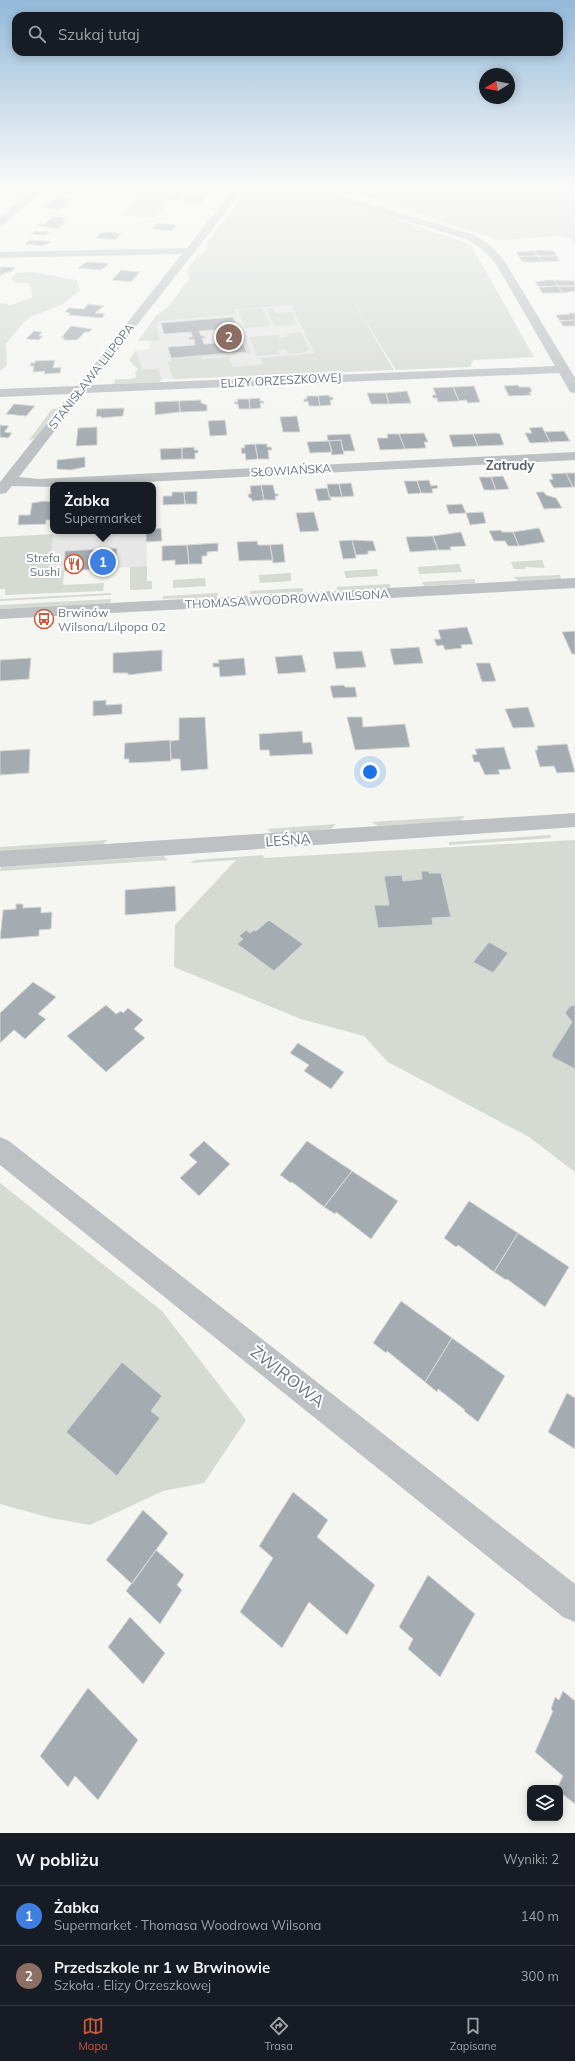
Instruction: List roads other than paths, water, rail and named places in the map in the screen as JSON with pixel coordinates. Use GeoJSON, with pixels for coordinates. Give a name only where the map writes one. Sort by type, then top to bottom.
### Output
{"type":"FeatureCollection","features":[{"type":"Feature","properties":{"kind":"street","name":"STANISŁAWA LILPOPA"},"geometry":{"type":"LineString","coordinates":[[4,486],[174,271]]}},
{"type":"Feature","properties":{"kind":"street"},"geometry":{"type":"LineString","coordinates":[[506,271],[575,389]]}},
{"type":"Feature","properties":{"kind":"street","name":"ELIZY ORZESZKOWEJ"},"geometry":{"type":"LineString","coordinates":[[0,393],[562,369]]}},
{"type":"Feature","properties":{"kind":"street","name":"SŁOWIAŃSKA"},"geometry":{"type":"LineString","coordinates":[[4,486],[46,482],[575,456]]}},
{"type":"Feature","properties":{"kind":"street","name":"THOMASA WOODROWA WILSONA"},"geometry":{"type":"LineString","coordinates":[[0,614],[575,583]]}},
{"type":"Feature","properties":{"kind":"street","name":"LEŚNA"},"geometry":{"type":"LineString","coordinates":[[0,859],[575,820]]}},
{"type":"Feature","properties":{"kind":"street","name":"ŻWIROWA"},"geometry":{"type":"LineString","coordinates":[[0,1149],[575,1605]]}},
{"type":"Feature","properties":{"kind":"place","name":"Przedszkole nr 1 w Brwinowie"},"geometry":{"type":"Point","coordinates":[229,337]}},
{"type":"Feature","properties":{"kind":"place","name":"Żabka"},"geometry":{"type":"Point","coordinates":[103,562]}},
{"type":"Feature","properties":{"kind":"place","name":"Strefa Sushi"},"geometry":{"type":"Point","coordinates":[74,564]}},
{"type":"Feature","properties":{"kind":"place","name":"Brwinów Wilsona/Lilpopa 02"},"geometry":{"type":"Point","coordinates":[44,619]}},
{"type":"Feature","properties":{"kind":"district","name":"Zatrudy"},"geometry":{"type":"Point","coordinates":[510,465]}}]}
